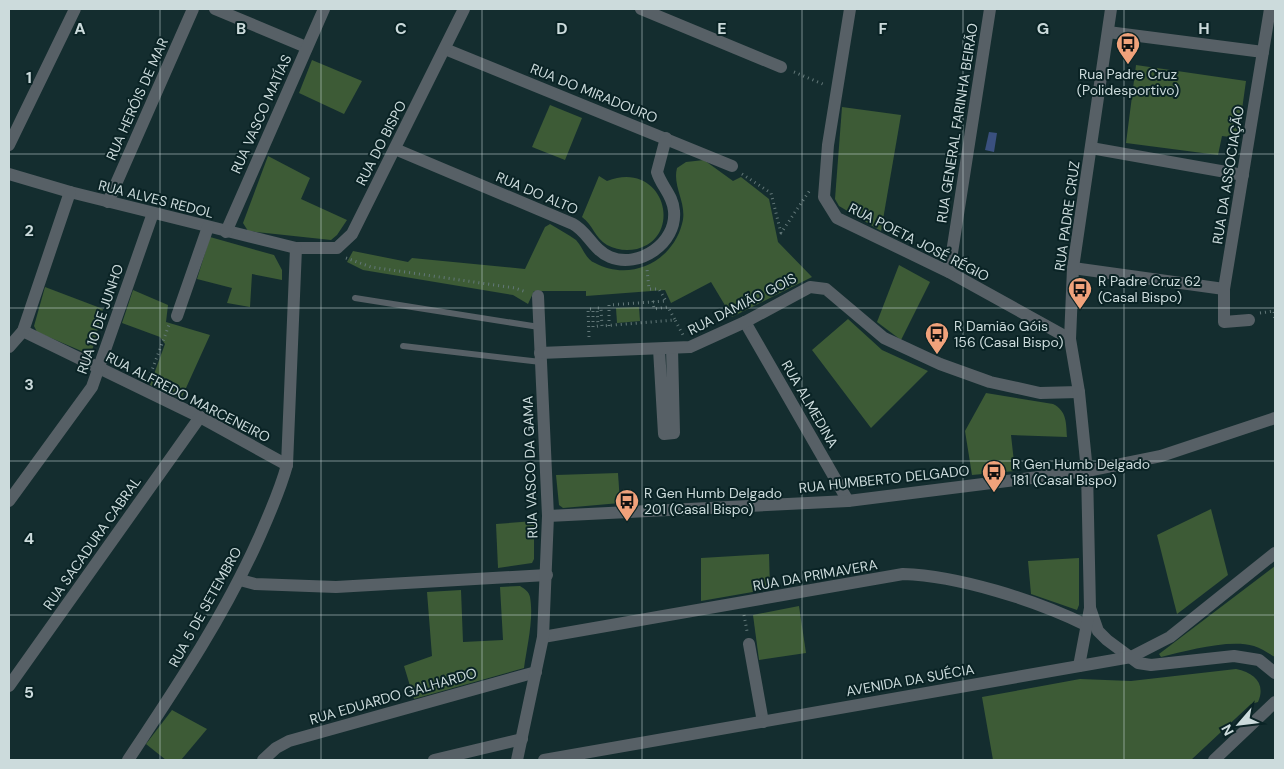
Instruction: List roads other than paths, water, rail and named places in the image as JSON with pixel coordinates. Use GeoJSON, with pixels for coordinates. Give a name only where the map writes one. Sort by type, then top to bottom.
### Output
{"type":"FeatureCollection","features":[{"type":"Feature","properties":{"kind":"street"},"geometry":{"type":"LineString","coordinates":[[9,145],[75,9]]}},
{"type":"Feature","properties":{"kind":"street","name":"RUA HERÓIS DE MAR"},"geometry":{"type":"LineString","coordinates":[[108,202],[193,9]]}},
{"type":"Feature","properties":{"kind":"street"},"geometry":{"type":"LineString","coordinates":[[215,9],[306,47]]}},
{"type":"Feature","properties":{"kind":"street","name":"RUA VASCO MATÍAS"},"geometry":{"type":"LineString","coordinates":[[226,232],[324,9]]}},
{"type":"Feature","properties":{"kind":"street","name":"RUA DO BISPO"},"geometry":{"type":"LineString","coordinates":[[296,248],[337,248],[352,234],[464,9]]}},
{"type":"Feature","properties":{"kind":"street"},"geometry":{"type":"LineString","coordinates":[[641,9],[781,67]]}},
{"type":"Feature","properties":{"kind":"street","name":"RUA POETA JOSÉ RÉGIO"},"geometry":{"type":"LineString","coordinates":[[850,9],[828,145],[824,197],[837,218],[949,272],[1070,339]]}},
{"type":"Feature","properties":{"kind":"street","name":"RUA GENERAL FARINHA BEIRÃO"},"geometry":{"type":"LineString","coordinates":[[949,272],[990,9]]}},
{"type":"Feature","properties":{"kind":"street","name":"RUA PADRE CRUZ"},"geometry":{"type":"LineString","coordinates":[[1090,608],[1087,471],[1079,392],[1070,339],[1074,268],[1111,9]]}},
{"type":"Feature","properties":{"kind":"street","name":"RUA DA ASSOCIAÇÃO"},"geometry":{"type":"LineString","coordinates":[[1249,320],[1224,322],[1224,289],[1270,9]]}},
{"type":"Feature","properties":{"kind":"street"},"geometry":{"type":"LineString","coordinates":[[1108,32],[1263,52]]}},
{"type":"Feature","properties":{"kind":"street","name":"RUA DO MIRADOURO"},"geometry":{"type":"LineString","coordinates":[[445,49],[732,166]]}},
{"type":"Feature","properties":{"kind":"street","name":"RUA DO ALTO"},"geometry":{"type":"LineString","coordinates":[[395,149],[573,224],[583,232],[592,246],[612,258],[634,260],[646,256],[664,241],[673,224],[673,203],[657,172],[666,138]]}},
{"type":"Feature","properties":{"kind":"street"},"geometry":{"type":"LineString","coordinates":[[1091,148],[1243,175]]}},
{"type":"Feature","properties":{"kind":"street","name":"RUA ALVES REDOL"},"geometry":{"type":"LineString","coordinates":[[9,174],[108,202],[296,248]]}},
{"type":"Feature","properties":{"kind":"street"},"geometry":{"type":"LineString","coordinates":[[9,347],[23,330],[70,192]]}},
{"type":"Feature","properties":{"kind":"street","name":"RUA 10 DE JUNHO"},"geometry":{"type":"LineString","coordinates":[[9,501],[92,387],[152,213]]}},
{"type":"Feature","properties":{"kind":"street"},"geometry":{"type":"LineString","coordinates":[[178,316],[208,227]]}},
{"type":"Feature","properties":{"kind":"street","name":"RUA 5 DE SETEMBRO"},"geometry":{"type":"LineString","coordinates":[[128,760],[194,660],[240,580],[280,490],[286,465],[296,248]]}},
{"type":"Feature","properties":{"kind":"street"},"geometry":{"type":"LineString","coordinates":[[1074,268],[1224,289]]}},
{"type":"Feature","properties":{"kind":"street","name":"RUA DAMIÃO GOIS"},"geometry":{"type":"LineString","coordinates":[[541,357],[585,352],[690,347],[745,322],[810,287],[826,288],[884,338],[940,364],[990,382],[1040,393],[1079,392]]}},
{"type":"Feature","properties":{"kind":"street","name":"RUA VASCO DA GAMA"},"geometry":{"type":"LineString","coordinates":[[517,760],[544,637],[547,575],[548,516],[538,296]]}},
{"type":"Feature","properties":{"kind":"street","name":"RUA ALMEDINA"},"geometry":{"type":"LineString","coordinates":[[745,322],[848,501]]}},
{"type":"Feature","properties":{"kind":"street","name":"RUA ALFREDO MARCENEIRO"},"geometry":{"type":"LineString","coordinates":[[23,330],[200,417],[286,465]]}},
{"type":"Feature","properties":{"kind":"street"},"geometry":{"type":"LineString","coordinates":[[659,349],[664,434],[674,433],[672,348]]}},
{"type":"Feature","properties":{"kind":"street","name":"RUA SACADURA CABRAL"},"geometry":{"type":"LineString","coordinates":[[9,686],[200,417]]}},
{"type":"Feature","properties":{"kind":"street","name":"RUA HUMBERTO DELGADO"},"geometry":{"type":"LineString","coordinates":[[548,516],[848,501],[1087,471],[1161,456],[1275,418]]}},
{"type":"Feature","properties":{"kind":"street"},"geometry":{"type":"LineString","coordinates":[[1131,656],[1170,637],[1275,553]]}},
{"type":"Feature","properties":{"kind":"street","name":"RUA DA PRIMAVERA"},"geometry":{"type":"LineString","coordinates":[[544,637],[903,574],[934,575],[1052,608],[1086,625]]}},
{"type":"Feature","properties":{"kind":"street"},"geometry":{"type":"LineString","coordinates":[[240,580],[255,584],[336,587],[547,575]]}},
{"type":"Feature","properties":{"kind":"street"},"geometry":{"type":"LineString","coordinates":[[1080,666],[1090,608]]}},
{"type":"Feature","properties":{"kind":"street"},"geometry":{"type":"LineString","coordinates":[[1090,608],[1098,631],[1138,663],[1151,666],[1234,656],[1259,660],[1275,673]]}},
{"type":"Feature","properties":{"kind":"street"},"geometry":{"type":"LineString","coordinates":[[749,644],[763,722]]}},
{"type":"Feature","properties":{"kind":"street","name":"AVENIDA DA SUÉCIA"},"geometry":{"type":"LineString","coordinates":[[544,760],[1131,656]]}},
{"type":"Feature","properties":{"kind":"street","name":"RUA EDUARDO GALHARDO"},"geometry":{"type":"LineString","coordinates":[[263,760],[276,748],[290,741],[536,672]]}},
{"type":"Feature","properties":{"kind":"street"},"geometry":{"type":"LineString","coordinates":[[1214,760],[1275,702]]}},
{"type":"Feature","properties":{"kind":"street"},"geometry":{"type":"LineString","coordinates":[[434,760],[522,739]]}},
{"type":"Feature","properties":{"kind":"lane"},"geometry":{"type":"LineString","coordinates":[[355,298],[539,327]]}},
{"type":"Feature","properties":{"kind":"lane"},"geometry":{"type":"LineString","coordinates":[[402,346],[541,357]]}},
{"type":"Feature","properties":{"kind":"water"},"geometry":{"type":"Polygon","coordinates":[[[989,132],[997,133],[994,152],[985,150],[989,132]]]}},
{"type":"Feature","properties":{"kind":"place","name":"Rua Padre Cruz (Polidesportivo)"},"geometry":{"type":"Point","coordinates":[1128,65]}},
{"type":"Feature","properties":{"kind":"place","name":"R Padre Cruz 62 (Casal Bispo)"},"geometry":{"type":"Point","coordinates":[1080,310]}},
{"type":"Feature","properties":{"kind":"place","name":"R Damião Góis 156 (Casal Bispo)"},"geometry":{"type":"Point","coordinates":[937,355]}},
{"type":"Feature","properties":{"kind":"place","name":"R Gen Humb Delgado 181 (Casal Bispo)"},"geometry":{"type":"Point","coordinates":[994,493]}},
{"type":"Feature","properties":{"kind":"place","name":"R Gen Humb Delgado 201 (Casal Bispo)"},"geometry":{"type":"Point","coordinates":[627,522]}}]}
